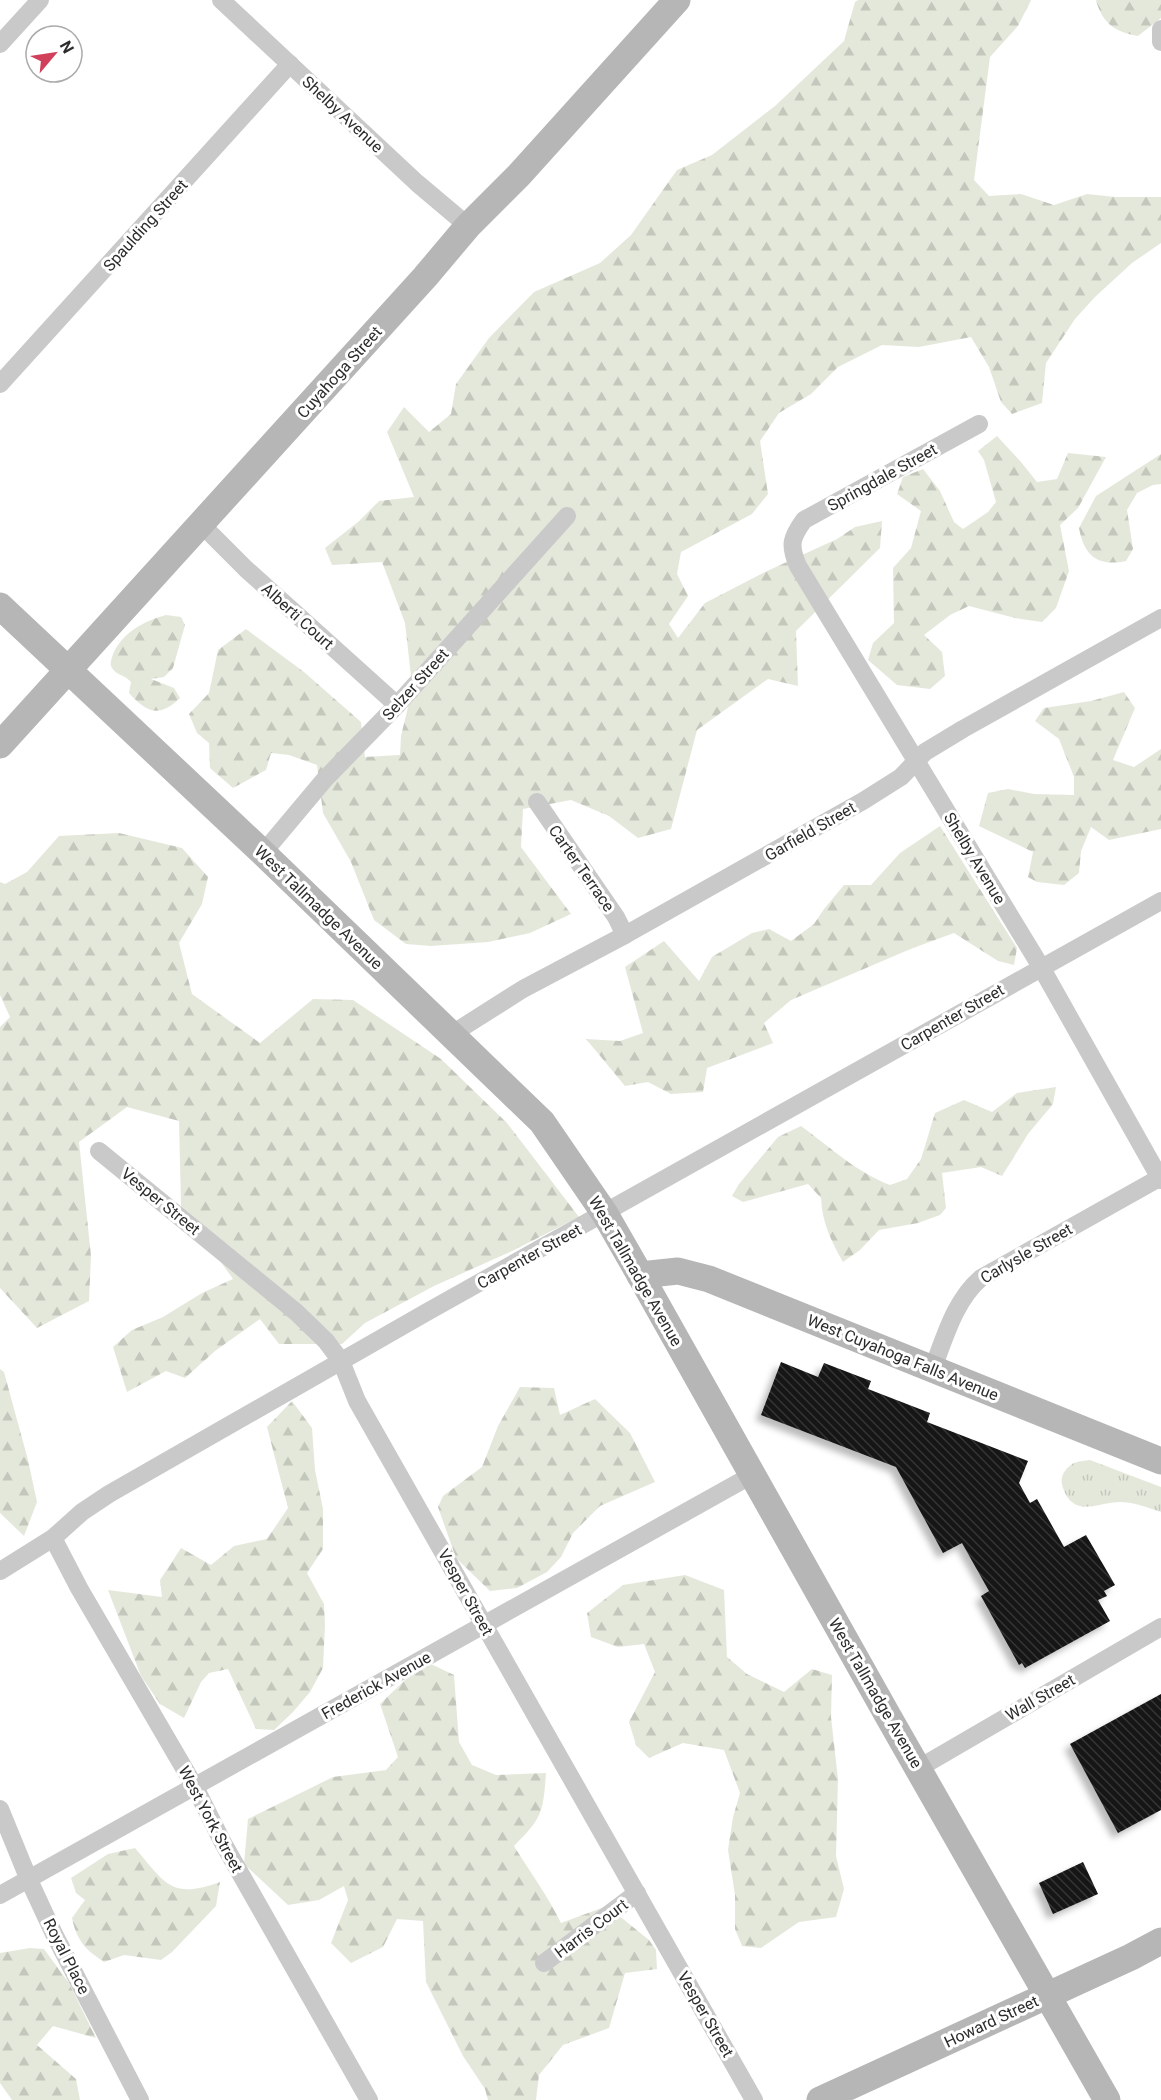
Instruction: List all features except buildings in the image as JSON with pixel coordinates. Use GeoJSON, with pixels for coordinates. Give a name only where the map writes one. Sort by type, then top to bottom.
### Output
{"type":"FeatureCollection","features":[{"type":"Feature","properties":{"kind":"main road","name":"Cuyahoga Street"},"geometry":{"type":"LineString","coordinates":[[0,745],[425,277],[468,226],[519,175],[673,1]]}},
{"type":"Feature","properties":{"kind":"main road","name":"West Tallmadge Avenue"},"geometry":{"type":"LineString","coordinates":[[0,606],[263,853],[542,1122],[604,1214],[640,1275],[1107,2100]]}},
{"type":"Feature","properties":{"kind":"main road","name":"West Cuyahoga Falls Avenue"},"geometry":{"type":"LineString","coordinates":[[640,1275],[678,1271],[709,1279],[1158,1457]]}},
{"type":"Feature","properties":{"kind":"main road","name":"Howard Street"},"geometry":{"type":"LineString","coordinates":[[820,2100],[995,2021],[1161,1941]]}},
{"type":"Feature","properties":{"kind":"street"},"geometry":{"type":"LineString","coordinates":[[0,44],[40,0]]}},
{"type":"Feature","properties":{"kind":"street","name":"Shelby Avenue"},"geometry":{"type":"LineString","coordinates":[[221,0],[417,183],[468,226]]}},
{"type":"Feature","properties":{"kind":"street"},"geometry":{"type":"LineString","coordinates":[[1161,29],[1161,42]]}},
{"type":"Feature","properties":{"kind":"street","name":"Spaulding Street"},"geometry":{"type":"LineString","coordinates":[[0,384],[290,64]]}},
{"type":"Feature","properties":{"kind":"street","name":"Springdale Street"},"geometry":{"type":"LineString","coordinates":[[792,538],[804,520],[979,424]]}},
{"type":"Feature","properties":{"kind":"street","name":"Selzer Street"},"geometry":{"type":"LineString","coordinates":[[263,853],[325,779],[397,705],[567,516]]}},
{"type":"Feature","properties":{"kind":"street","name":"Alberti Court"},"geometry":{"type":"LineString","coordinates":[[201,524],[246,569],[397,705]]}},
{"type":"Feature","properties":{"kind":"street","name":"Shelby Avenue"},"geometry":{"type":"LineString","coordinates":[[792,538],[792,553],[798,566],[1041,967],[1161,1178]]}},
{"type":"Feature","properties":{"kind":"street","name":"Garfield Street"},"geometry":{"type":"LineString","coordinates":[[452,1034],[523,989],[625,935],[863,801],[901,777],[925,752],[1161,618]]}},
{"type":"Feature","properties":{"kind":"street","name":"Carter Terrace"},"geometry":{"type":"LineString","coordinates":[[537,801],[616,917],[625,935]]}},
{"type":"Feature","properties":{"kind":"street","name":"Carpenter Street"},"geometry":{"type":"LineString","coordinates":[[0,1572],[53,1538],[82,1512],[109,1494],[341,1361],[1161,901]]}},
{"type":"Feature","properties":{"kind":"street","name":"Vesper Street"},"geometry":{"type":"LineString","coordinates":[[99,1151],[296,1312],[326,1341],[341,1361],[357,1401],[754,2100]]}},
{"type":"Feature","properties":{"kind":"street","name":"Carlysle Street"},"geometry":{"type":"LineString","coordinates":[[933,1368],[962,1299],[970,1287],[981,1278],[1161,1178]]}},
{"type":"Feature","properties":{"kind":"street","name":"Frederick Avenue"},"geometry":{"type":"LineString","coordinates":[[0,1895],[752,1475]]}},
{"type":"Feature","properties":{"kind":"street","name":"West York Street"},"geometry":{"type":"LineString","coordinates":[[53,1538],[79,1588],[195,1787],[223,1843],[369,2100]]}},
{"type":"Feature","properties":{"kind":"street","name":"Wall Street"},"geometry":{"type":"LineString","coordinates":[[919,1768],[1161,1627]]}},
{"type":"Feature","properties":{"kind":"street","name":"Royal Place"},"geometry":{"type":"LineString","coordinates":[[0,1809],[54,1934],[140,2100]]}},
{"type":"Feature","properties":{"kind":"street","name":"Harris Court"},"geometry":{"type":"LineString","coordinates":[[544,1963],[637,1893]]}},
{"type":"Feature","properties":{"kind":"green space"},"geometry":{"type":"Polygon","coordinates":[[[858,0],[1031,0],[1018,26],[990,57],[974,180],[989,196],[1021,194],[1054,205],[1087,194],[1115,197],[1161,197],[1161,243],[1132,263],[1075,319],[1046,363],[1042,403],[1012,414],[1001,402],[989,367],[971,337],[919,347],[882,345],[838,367],[811,394],[779,413],[760,441],[768,494],[752,514],[681,552],[677,574],[688,596],[669,624],[678,638],[705,603],[837,539],[855,527],[882,521],[880,548],[796,631],[798,686],[768,679],[697,730],[671,829],[638,838],[609,816],[571,800],[523,809],[521,847],[571,914],[530,933],[488,942],[431,946],[406,944],[374,920],[351,862],[323,813],[317,765],[289,755],[271,753],[266,770],[233,788],[210,768],[209,743],[197,733],[189,714],[209,693],[218,650],[246,629],[304,672],[361,722],[365,757],[400,755],[411,676],[405,623],[382,562],[332,565],[325,548],[358,522],[379,501],[414,497],[387,432],[404,407],[429,432],[451,414],[456,384],[489,338],[534,292],[600,263],[631,235],[677,170],[712,155],[775,106],[844,41],[855,2],[858,0]]]}},
{"type":"Feature","properties":{"kind":"green space"},"geometry":{"type":"Polygon","coordinates":[[[1096,0],[1161,0],[1161,18],[1138,36],[1130,34],[1116,29],[1106,20],[1096,0]]]}},
{"type":"Feature","properties":{"kind":"green space"},"geometry":{"type":"Polygon","coordinates":[[[997,436],[1037,482],[1057,479],[1068,453],[1106,457],[1078,508],[1060,525],[1069,571],[1056,608],[1042,622],[1015,618],[969,606],[950,615],[924,635],[942,652],[945,676],[930,689],[897,685],[868,660],[873,643],[894,623],[893,568],[911,548],[921,511],[897,494],[903,477],[923,469],[940,491],[954,522],[963,529],[988,512],[996,502],[984,460],[978,451],[997,436]]]}},
{"type":"Feature","properties":{"kind":"green space"},"geometry":{"type":"Polygon","coordinates":[[[1161,454],[1161,484],[1153,485],[1137,493],[1127,510],[1133,549],[1126,561],[1100,561],[1085,546],[1079,528],[1096,496],[1161,454]]]}},
{"type":"Feature","properties":{"kind":"green space"},"geometry":{"type":"Polygon","coordinates":[[[166,615],[181,617],[185,625],[173,668],[164,677],[151,679],[174,688],[180,698],[166,708],[153,710],[142,705],[129,693],[131,682],[118,674],[111,663],[113,654],[122,639],[142,624],[166,615]]]}},
{"type":"Feature","properties":{"kind":"green space"},"geometry":{"type":"Polygon","coordinates":[[[1124,692],[1135,708],[1113,760],[1134,767],[1161,749],[1161,829],[1109,840],[1091,827],[1081,851],[1079,873],[1064,885],[1037,882],[1028,877],[1033,852],[979,826],[988,793],[1008,789],[1034,794],[1074,795],[1074,777],[1059,739],[1035,721],[1044,708],[1091,701],[1124,692]]]}},
{"type":"Feature","properties":{"kind":"green space"},"geometry":{"type":"Polygon","coordinates":[[[940,826],[1017,948],[1014,965],[998,961],[954,933],[913,948],[791,1000],[764,1023],[773,1043],[707,1068],[703,1092],[671,1094],[648,1082],[625,1086],[586,1039],[620,1041],[643,1033],[625,967],[664,941],[699,981],[712,957],[752,933],[769,929],[791,941],[814,924],[844,885],[871,885],[900,853],[940,826]]]}},
{"type":"Feature","properties":{"kind":"green space"},"geometry":{"type":"Polygon","coordinates":[[[119,833],[182,848],[208,877],[202,904],[179,943],[192,994],[260,1043],[313,999],[353,1000],[441,1059],[507,1123],[579,1217],[512,1251],[434,1286],[365,1323],[342,1344],[279,1344],[260,1319],[215,1351],[185,1378],[166,1371],[127,1392],[113,1347],[132,1330],[163,1317],[202,1293],[233,1279],[181,1206],[179,1121],[127,1107],[79,1142],[91,1256],[89,1301],[37,1328],[0,1288],[0,1027],[10,1017],[0,995],[0,882],[5,884],[27,872],[59,836],[119,833]]]}},
{"type":"Feature","properties":{"kind":"green space"},"geometry":{"type":"Polygon","coordinates":[[[1056,1087],[1053,1104],[1028,1134],[1002,1176],[981,1167],[942,1173],[946,1208],[940,1215],[918,1223],[879,1230],[860,1250],[843,1262],[828,1231],[821,1198],[808,1184],[743,1202],[732,1196],[739,1184],[778,1137],[801,1126],[855,1166],[890,1185],[907,1179],[921,1159],[935,1113],[964,1100],[992,1112],[1017,1093],[1056,1087]]]}},
{"type":"Feature","properties":{"kind":"green space"},"geometry":{"type":"Polygon","coordinates":[[[0,1369],[4,1372],[37,1502],[24,1536],[0,1513],[0,1369]]]}},
{"type":"Feature","properties":{"kind":"green space"},"geometry":{"type":"Polygon","coordinates":[[[520,1387],[554,1388],[560,1415],[595,1399],[630,1433],[655,1482],[600,1506],[573,1533],[561,1557],[547,1572],[517,1588],[490,1591],[456,1558],[438,1507],[443,1496],[482,1467],[498,1426],[520,1387]]]}},
{"type":"Feature","properties":{"kind":"green space"},"geometry":{"type":"Polygon","coordinates":[[[292,1401],[312,1428],[315,1470],[323,1509],[323,1549],[307,1573],[324,1604],[323,1668],[310,1692],[274,1730],[256,1729],[228,1669],[209,1673],[201,1682],[184,1718],[160,1704],[141,1676],[108,1590],[162,1597],[160,1580],[181,1548],[211,1565],[234,1546],[267,1539],[288,1508],[267,1427],[292,1401]]]}},
{"type":"Feature","properties":{"kind":"green space"},"geometry":{"type":"Polygon","coordinates":[[[1090,1460],[1161,1487],[1161,1512],[1125,1502],[1087,1507],[1073,1503],[1063,1488],[1063,1475],[1073,1464],[1090,1460]]]}},
{"type":"Feature","properties":{"kind":"green space"},"geometry":{"type":"Polygon","coordinates":[[[685,1575],[724,1590],[727,1657],[747,1674],[784,1692],[812,1669],[832,1675],[831,1717],[838,1779],[836,1856],[844,1889],[836,1917],[799,1922],[761,1948],[742,1946],[735,1929],[735,1895],[728,1850],[733,1817],[740,1793],[724,1750],[683,1743],[649,1758],[636,1745],[629,1722],[655,1672],[644,1644],[618,1647],[591,1637],[587,1613],[623,1585],[685,1575]]]}},
{"type":"Feature","properties":{"kind":"green space"},"geometry":{"type":"Polygon","coordinates":[[[431,1664],[454,1675],[459,1742],[472,1765],[496,1775],[546,1773],[540,1813],[531,1828],[514,1846],[561,1923],[607,1906],[649,1940],[656,1950],[657,1969],[625,1973],[609,2028],[563,2045],[539,2075],[536,2100],[488,2100],[485,2089],[463,2056],[426,1982],[423,1921],[397,1919],[383,1947],[351,1963],[331,1943],[348,1900],[344,1886],[319,1900],[288,1905],[244,1864],[248,1819],[333,1777],[386,1770],[398,1757],[380,1704],[405,1680],[431,1664]]]}},
{"type":"Feature","properties":{"kind":"green space"},"geometry":{"type":"Polygon","coordinates":[[[135,1848],[154,1871],[170,1885],[190,1889],[220,1882],[216,1906],[172,1952],[161,1960],[124,1955],[104,1962],[87,1948],[76,1933],[72,1918],[85,1900],[76,1893],[71,1878],[108,1854],[135,1848]]]}},
{"type":"Feature","properties":{"kind":"green space"},"geometry":{"type":"Polygon","coordinates":[[[30,1948],[44,1949],[69,1983],[96,2038],[53,2026],[37,2045],[76,2079],[80,2100],[12,2100],[0,2083],[0,1953],[30,1948]]]}}]}
